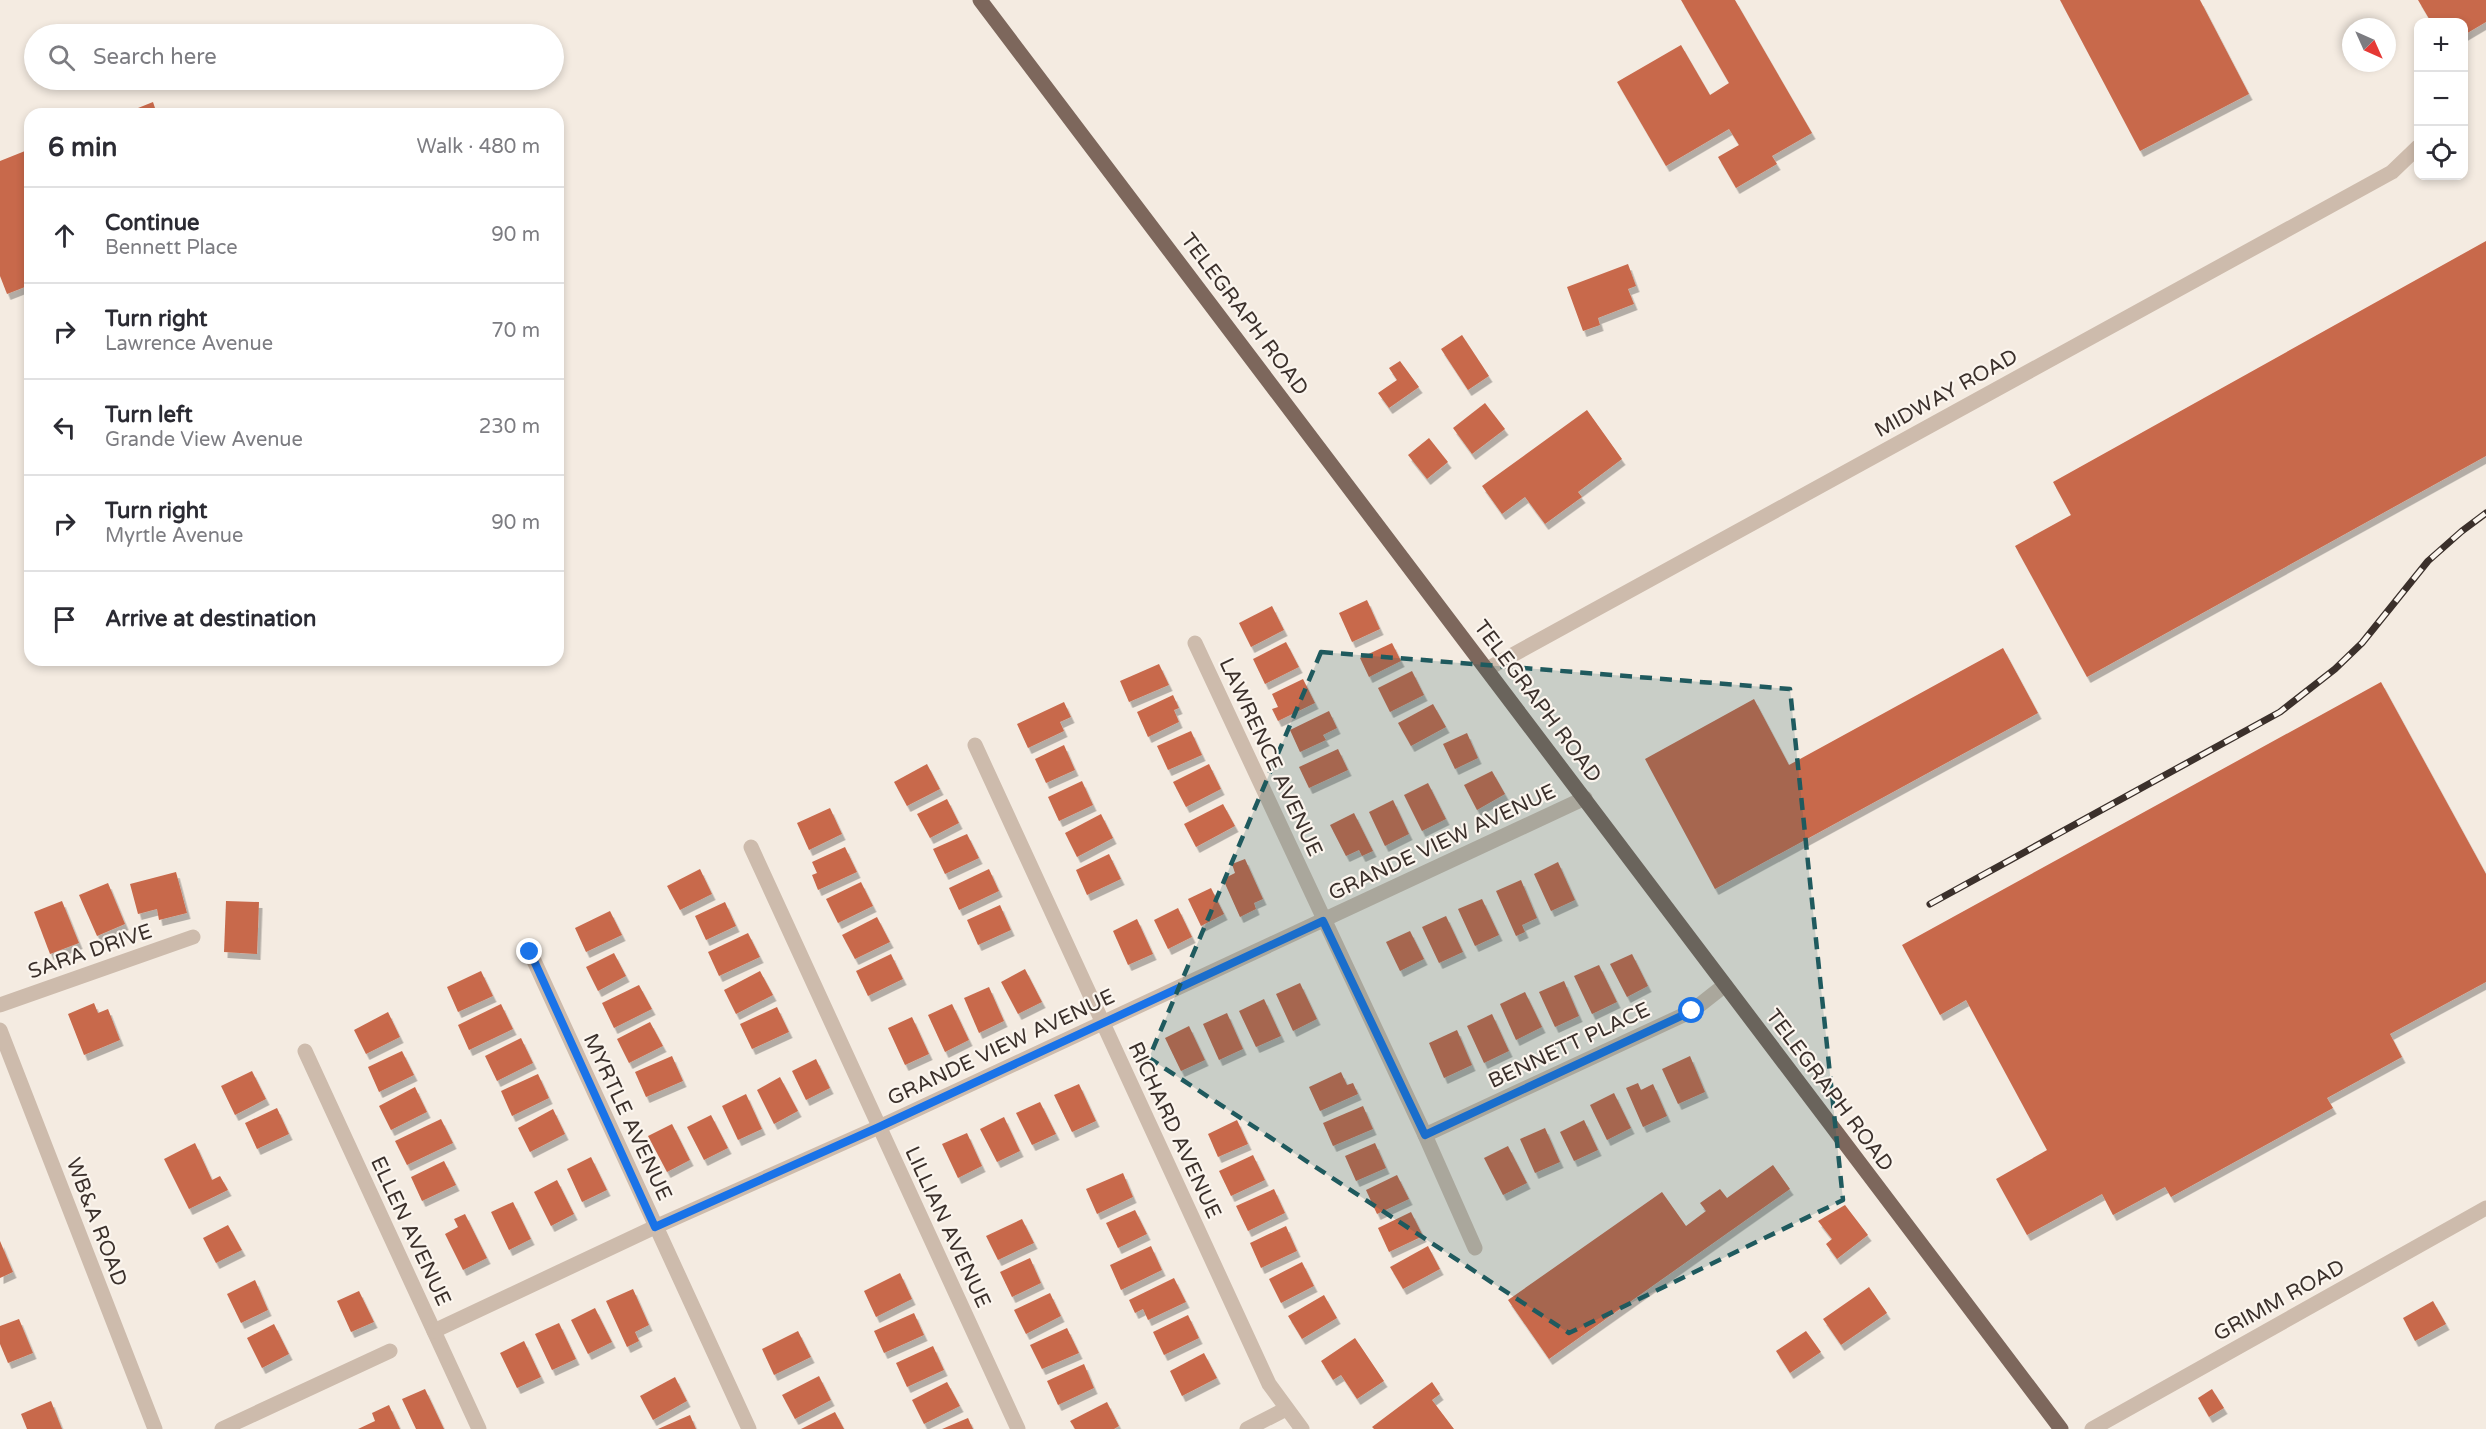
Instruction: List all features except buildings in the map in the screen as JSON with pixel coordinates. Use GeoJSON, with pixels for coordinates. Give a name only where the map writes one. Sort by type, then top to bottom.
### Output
{"type":"FeatureCollection","features":[{"type":"Feature","properties":{"kind":"main road","name":"TELEGRAPH ROAD"},"geometry":{"type":"LineString","coordinates":[[980,0],[2061,1429]]}},
{"type":"Feature","properties":{"kind":"street","name":"MIDWAY ROAD"},"geometry":{"type":"LineString","coordinates":[[1487,669],[2392,172],[2414,151]]}},
{"type":"Feature","properties":{"kind":"street","name":"LAWRENCE AVENUE"},"geometry":{"type":"LineString","coordinates":[[1196,643],[1323,921],[1425,1135],[1475,1248]]}},
{"type":"Feature","properties":{"kind":"street","name":"RICHARD AVENUE"},"geometry":{"type":"LineString","coordinates":[[975,745],[1269,1384],[1302,1429]]}},
{"type":"Feature","properties":{"kind":"street","name":"GRANDE VIEW AVENUE"},"geometry":{"type":"LineString","coordinates":[[434,1331],[655,1227],[879,1127],[1585,798]]}},
{"type":"Feature","properties":{"kind":"street","name":"LILLIAN AVENUE"},"geometry":{"type":"LineString","coordinates":[[751,847],[1018,1429]]}},
{"type":"Feature","properties":{"kind":"street","name":"SARA DRIVE"},"geometry":{"type":"LineString","coordinates":[[0,1005],[193,937]]}},
{"type":"Feature","properties":{"kind":"street","name":"MYRTLE AVENUE"},"geometry":{"type":"LineString","coordinates":[[530,952],[749,1429]]}},
{"type":"Feature","properties":{"kind":"street","name":"BENNETT PLACE"},"geometry":{"type":"LineString","coordinates":[[1425,1135],[1692,1011],[1725,985]]}},
{"type":"Feature","properties":{"kind":"street","name":"WB&A ROAD"},"geometry":{"type":"LineString","coordinates":[[0,1030],[155,1429]]}},
{"type":"Feature","properties":{"kind":"street","name":"ELLEN AVENUE"},"geometry":{"type":"LineString","coordinates":[[305,1051],[479,1429]]}},
{"type":"Feature","properties":{"kind":"street","name":"GRIMM ROAD"},"geometry":{"type":"LineString","coordinates":[[2092,1429],[2486,1208]]}},
{"type":"Feature","properties":{"kind":"street"},"geometry":{"type":"LineString","coordinates":[[222,1429],[390,1351]]}},
{"type":"Feature","properties":{"kind":"street"},"geometry":{"type":"LineString","coordinates":[[1247,1429],[1286,1409]]}},
{"type":"Feature","properties":{"kind":"highlighted area"},"geometry":{"type":"Polygon","coordinates":[[[1321,652],[1790,689],[1843,1200],[1569,1333],[1149,1058],[1321,652]]]}},
{"type":"Feature","properties":{"kind":"railway"},"geometry":{"type":"LineString","coordinates":[[1930,904],[2280,712],[2335,669],[2362,643],[2428,561],[2486,513]]}},
{"type":"Feature","properties":{"kind":"route"},"geometry":{"type":"LineString","coordinates":[[530,952],[655,1227],[879,1127],[1323,921],[1425,1135],[1692,1011]]}}]}
